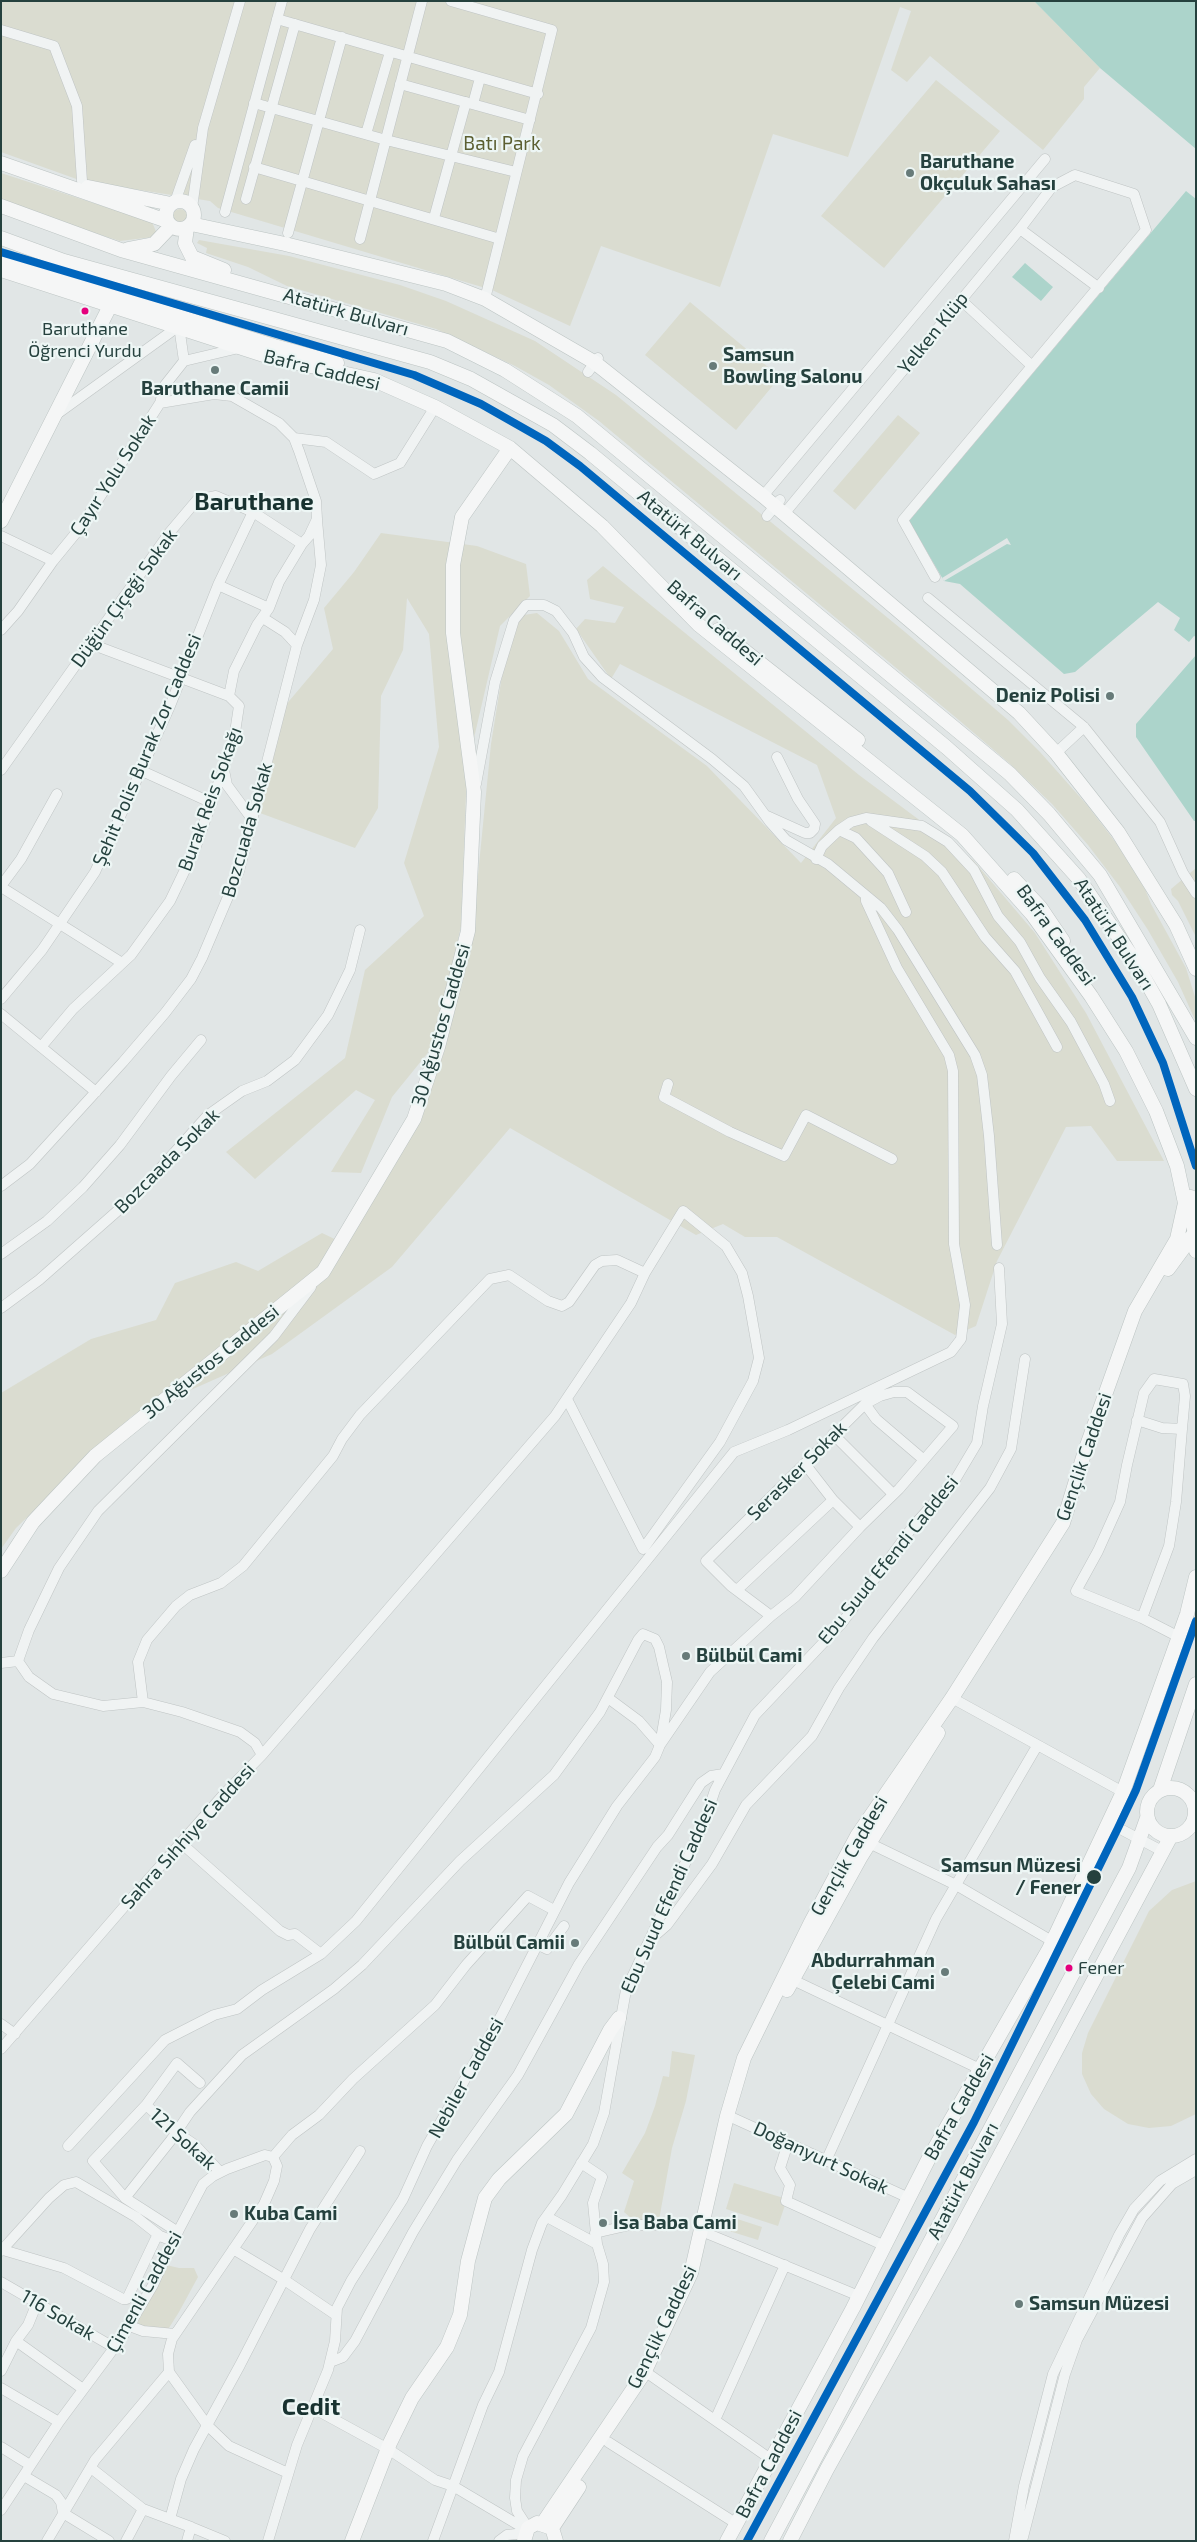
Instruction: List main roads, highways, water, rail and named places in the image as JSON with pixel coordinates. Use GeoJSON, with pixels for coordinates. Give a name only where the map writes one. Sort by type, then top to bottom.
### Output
{"type":"FeatureCollection","features":[{"type":"Feature","properties":{"kind":"main road"},"geometry":{"type":"LineString","coordinates":[[1,163],[169,223],[176,228],[189,226],[285,244],[446,284],[485,299],[593,364],[763,496],[1019,713],[1056,753],[1118,832],[1176,925],[1196,969]]}},
{"type":"Feature","properties":{"kind":"main road"},"geometry":{"type":"LineString","coordinates":[[36,176],[173,203],[185,202],[192,208],[194,216],[189,226],[185,244],[192,257],[275,292]]}},
{"type":"Feature","properties":{"kind":"main road"},"geometry":{"type":"LineString","coordinates":[[121,250],[154,244],[169,223],[167,212],[173,203]]}},
{"type":"Feature","properties":{"kind":"main road","name":"Atatürk Bulvarı"},"geometry":{"type":"LineString","coordinates":[[1,206],[121,250],[447,341],[513,374],[577,416],[1010,774],[1042,807],[1100,875],[1196,1038]]}},
{"type":"Feature","properties":{"kind":"main road","name":"Atatürk Bulvarı"},"geometry":{"type":"LineString","coordinates":[[1,238],[64,261],[430,362],[471,378],[553,425],[590,453],[926,730],[1016,810],[1079,879],[1129,951],[1159,1004],[1196,1089]]}},
{"type":"Feature","properties":{"kind":"main road","name":"Bafra Caddesi"},"geometry":{"type":"LineString","coordinates":[[1,257],[274,346],[376,373],[438,400],[514,444],[610,527],[709,622],[970,831],[1040,907],[1120,1026],[1165,1109],[1189,1185],[1196,1251]]}},
{"type":"Feature","properties":{"kind":"main road","name":"Bafra Caddesi"},"geometry":{"type":"LineString","coordinates":[[1,270],[178,326],[270,358],[374,380],[436,407],[510,448],[602,526],[699,625],[962,835],[1001,876],[1059,950],[1126,1051],[1156,1111],[1170,1146],[1185,1202]]}},
{"type":"Feature","properties":{"kind":"main road"},"geometry":{"type":"LineString","coordinates":[[1,521],[110,306]]}},
{"type":"Feature","properties":{"kind":"main road","name":"30 Ağustos Caddesi"},"geometry":{"type":"LineString","coordinates":[[1,1572],[33,1522],[95,1456],[322,1272],[414,1119],[438,1047],[468,931],[474,792],[453,633],[452,565],[462,517],[510,448]]}},
{"type":"Feature","properties":{"kind":"main road","name":"Gençlik Caddesi"},"geometry":{"type":"LineString","coordinates":[[550,2531],[650,2375],[698,2276],[706,2232],[733,2118],[754,2052],[869,1843],[934,1740],[1063,1523],[1085,1451],[1135,1311],[1177,1239],[1185,1202]]}},
{"type":"Feature","properties":{"kind":"main road","name":"Gençlik Caddesi"},"geometry":{"type":"LineString","coordinates":[[550,2531],[644,2373],[691,2273],[727,2116],[744,2058],[810,1924],[857,1836],[956,1701],[1069,1523],[1101,1420],[1138,1317],[1162,1276],[1193,1235]]}},
{"type":"Feature","properties":{"kind":"main road","name":"Bafra Caddesi"},"geometry":{"type":"LineString","coordinates":[[727,2541],[772,2460],[909,2198],[1052,1941],[1123,1792],[1179,1637],[1196,1577]]}},
{"type":"Feature","properties":{"kind":"main road","name":"Atatürk Bulvarı"},"geometry":{"type":"LineString","coordinates":[[770,2541],[1129,1868],[1147,1818],[1149,1802],[1160,1790],[1196,1684]]}},
{"type":"Feature","properties":{"kind":"main road"},"geometry":{"type":"LineString","coordinates":[[1147,1818],[1156,1831],[1171,1836],[1190,1834],[1195,1819],[1194,1799],[1183,1791],[1168,1788],[1160,1790]]}},
{"type":"Feature","properties":{"kind":"main road","name":"Atatürk Bulvarı"},"geometry":{"type":"LineString","coordinates":[[790,2541],[827,2469],[953,2243],[1171,1836]]}},
{"type":"Feature","properties":{"kind":"main road","name":"Ebu Suud Efendi Caddesi"},"geometry":{"type":"LineString","coordinates":[[352,2541],[388,2449],[412,2398],[448,2347],[460,2315],[468,2261],[486,2198],[498,2179],[566,2114],[610,2030],[619,2018]]}},
{"type":"Feature","properties":{"kind":"main road"},"geometry":{"type":"LineString","coordinates":[[526,2533],[550,2531]]}},
{"type":"Feature","properties":{"kind":"place","name":"Baruthane Okçuluk Sahası"},"geometry":{"type":"Point","coordinates":[910,173]}},
{"type":"Feature","properties":{"kind":"place","name":"Baruthane Öğrenci Yurdu"},"geometry":{"type":"Point","coordinates":[85,311]}},
{"type":"Feature","properties":{"kind":"place","name":"Samsun Bowling Salonu"},"geometry":{"type":"Point","coordinates":[713,366]}},
{"type":"Feature","properties":{"kind":"place","name":"Baruthane Camii"},"geometry":{"type":"Point","coordinates":[215,370]}},
{"type":"Feature","properties":{"kind":"place","name":"Deniz Polisi"},"geometry":{"type":"Point","coordinates":[1110,696]}},
{"type":"Feature","properties":{"kind":"place","name":"Bülbül Cami"},"geometry":{"type":"Point","coordinates":[686,1656]}},
{"type":"Feature","properties":{"kind":"place","name":"Samsun Müzesi / Fener"},"geometry":{"type":"Point","coordinates":[1094,1877]}},
{"type":"Feature","properties":{"kind":"place","name":"Bülbül Camii"},"geometry":{"type":"Point","coordinates":[575,1943]}},
{"type":"Feature","properties":{"kind":"place","name":"Fener"},"geometry":{"type":"Point","coordinates":[1069,1968]}},
{"type":"Feature","properties":{"kind":"place","name":"Abdurrahman Çelebi Cami"},"geometry":{"type":"Point","coordinates":[945,1972]}},
{"type":"Feature","properties":{"kind":"place","name":"Kuba Cami"},"geometry":{"type":"Point","coordinates":[234,2214]}},
{"type":"Feature","properties":{"kind":"place","name":"İsa Baba Cami"},"geometry":{"type":"Point","coordinates":[603,2223]}},
{"type":"Feature","properties":{"kind":"place","name":"Samsun Müzesi"},"geometry":{"type":"Point","coordinates":[1019,2304]}},
{"type":"Feature","properties":{"kind":"district","name":"Baruthane"},"geometry":{"type":"Point","coordinates":[254,502]}},
{"type":"Feature","properties":{"kind":"district","name":"Cedit"},"geometry":{"type":"Point","coordinates":[311,2407]}},
{"type":"Feature","properties":{"kind":"park label","name":"Batı Park"},"geometry":{"type":"Point","coordinates":[502,144]}}]}
